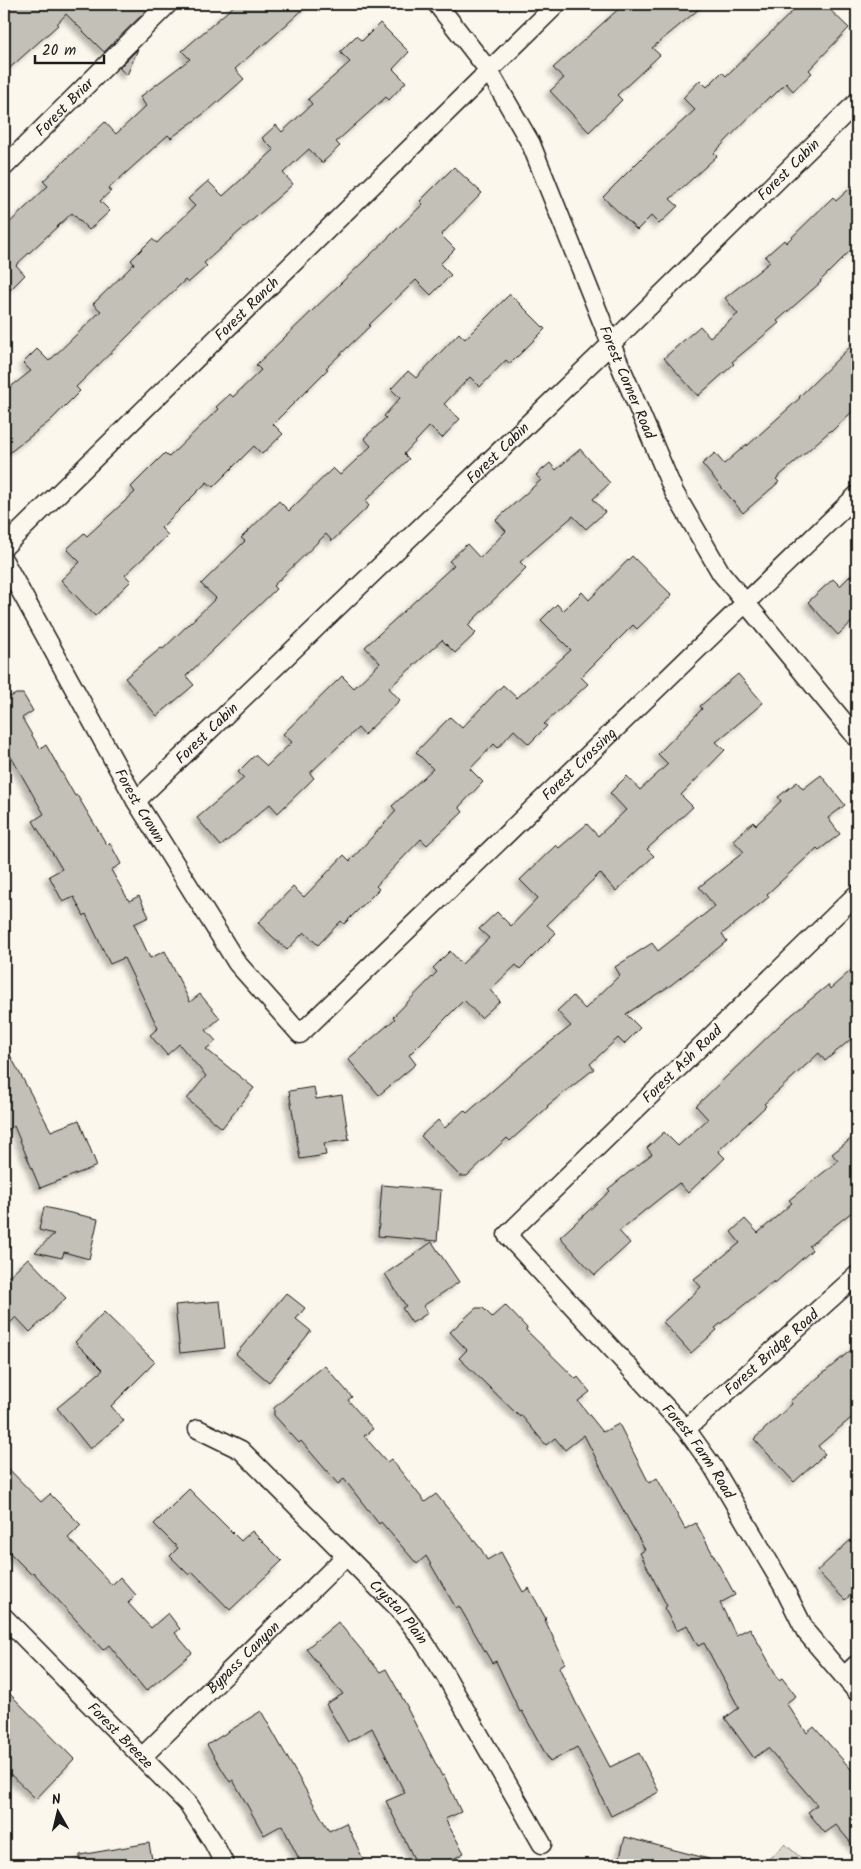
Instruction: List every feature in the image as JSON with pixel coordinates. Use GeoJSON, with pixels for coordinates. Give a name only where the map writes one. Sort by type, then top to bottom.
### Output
{"type":"FeatureCollection","features":[{"type":"Feature","properties":{"kind":"street","name":"Forest Briar"},"geometry":{"type":"LineString","coordinates":[[4,167],[168,4]]}},
{"type":"Feature","properties":{"kind":"street","name":"Forest Corner Road"},"geometry":{"type":"LineString","coordinates":[[438,4],[489,70],[531,144],[611,344],[674,492],[721,573],[745,605],[857,738]]}},
{"type":"Feature","properties":{"kind":"street","name":"Forest Ranch"},"geometry":{"type":"LineString","coordinates":[[4,547],[557,4]]}},
{"type":"Feature","properties":{"kind":"street","name":"Forest Cabin"},"geometry":{"type":"LineString","coordinates":[[136,802],[611,344],[857,102]]}},
{"type":"Feature","properties":{"kind":"street","name":"Forest Crossing"},"geometry":{"type":"LineString","coordinates":[[300,1034],[857,495]]}},
{"type":"Feature","properties":{"kind":"street","name":"Forest Crown"},"geometry":{"type":"LineString","coordinates":[[4,561],[136,802],[237,963],[300,1034]]}},
{"type":"Feature","properties":{"kind":"street","name":"Forest Ash Road"},"geometry":{"type":"LineString","coordinates":[[507,1235],[857,894]]}},
{"type":"Feature","properties":{"kind":"street","name":"Forest Farm Road"},"geometry":{"type":"LineString","coordinates":[[507,1235],[686,1429],[713,1467],[783,1586],[806,1632],[857,1692]]}},
{"type":"Feature","properties":{"kind":"street","name":"Forest Bridge Road"},"geometry":{"type":"LineString","coordinates":[[686,1429],[857,1275]]}},
{"type":"Feature","properties":{"kind":"street","name":"Crystal Plain"},"geometry":{"type":"LineString","coordinates":[[198,1429],[241,1450],[398,1609],[422,1639],[444,1673],[542,1844]]}},
{"type":"Feature","properties":{"kind":"street","name":"Bypass Canyon"},"geometry":{"type":"LineString","coordinates":[[142,1757],[345,1557]]}},
{"type":"Feature","properties":{"kind":"street","name":"Forest Breeze"},"geometry":{"type":"LineString","coordinates":[[4,1616],[189,1805],[213,1842],[225,1865]]}},
{"type":"Feature","properties":{"kind":"street"},"geometry":{"type":"LineString","coordinates":[[844,1676],[857,1664]]}},
{"type":"Feature","properties":{"kind":"shaded area"},"geometry":{"type":"Polygon","coordinates":[[[785,1844],[809,1865],[762,1865],[785,1844]]]}},
{"type":"Feature","properties":{"kind":"building"},"geometry":{"type":"Polygon","coordinates":[[[4,4],[153,4],[104,52],[66,14],[58,25],[4,73],[4,4]]]}},
{"type":"Feature","properties":{"kind":"building"},"geometry":{"type":"Polygon","coordinates":[[[236,4],[309,4],[235,69],[244,79],[210,109],[171,138],[168,135],[108,189],[111,191],[100,201],[110,211],[89,230],[72,213],[16,265],[25,275],[4,296],[4,228],[48,186],[43,181],[105,122],[116,134],[146,106],[140,97],[190,59],[182,51],[236,4]]]}},
{"type":"Feature","properties":{"kind":"building"},"geometry":{"type":"Polygon","coordinates":[[[624,4],[705,4],[652,48],[660,55],[617,95],[622,100],[589,132],[550,91],[564,78],[553,68],[624,4]]]}},
{"type":"Feature","properties":{"kind":"building"},"geometry":{"type":"Polygon","coordinates":[[[800,4],[824,4],[849,28],[809,70],[812,73],[793,91],[786,83],[771,98],[770,96],[714,153],[717,156],[670,199],[678,206],[659,224],[651,216],[637,230],[603,197],[649,151],[695,110],[683,98],[700,80],[707,87],[722,72],[726,76],[800,4]]]}},
{"type":"Feature","properties":{"kind":"building"},"geometry":{"type":"Polygon","coordinates":[[[380,23],[409,52],[393,69],[406,82],[389,100],[386,97],[336,142],[340,146],[322,163],[309,149],[283,173],[293,184],[204,263],[207,266],[188,283],[185,280],[76,387],[80,391],[50,421],[4,457],[4,392],[31,371],[23,363],[37,349],[49,361],[101,311],[93,304],[134,264],[131,260],[152,239],[157,243],[195,206],[188,199],[208,181],[223,196],[274,150],[262,138],[276,125],[282,132],[312,104],[308,99],[350,62],[340,52],[356,36],[362,41],[380,23]]]}},
{"type":"Feature","properties":{"kind":"building"},"geometry":{"type":"Polygon","coordinates":[[[138,49],[127,75],[119,68],[138,49]]]}},
{"type":"Feature","properties":{"kind":"building"},"geometry":{"type":"Polygon","coordinates":[[[454,167],[482,193],[441,235],[455,249],[440,264],[451,275],[431,295],[416,280],[369,325],[273,424],[283,434],[262,454],[254,446],[213,487],[207,482],[161,528],[168,535],[125,575],[131,581],[95,616],[61,580],[80,562],[67,549],[84,533],[87,536],[135,492],[131,487],[165,453],[169,457],[218,409],[216,407],[230,394],[233,397],[261,370],[256,365],[423,204],[420,201],[454,167]]]}},
{"type":"Feature","properties":{"kind":"building"},"geometry":{"type":"Polygon","coordinates":[[[857,182],[857,244],[821,282],[777,321],[779,323],[732,362],[734,364],[698,396],[664,358],[700,326],[710,337],[738,314],[725,298],[770,262],[765,257],[784,240],[786,243],[833,197],[836,201],[857,182]]]}},
{"type":"Feature","properties":{"kind":"building"},"geometry":{"type":"Polygon","coordinates":[[[510,294],[545,329],[510,364],[506,360],[480,387],[470,377],[444,404],[460,419],[442,438],[430,426],[404,454],[409,459],[365,501],[369,506],[332,541],[326,534],[273,586],[276,589],[186,676],[194,685],[157,716],[125,678],[161,648],[163,649],[216,598],[201,584],[245,541],[241,538],[279,501],[289,511],[333,468],[340,475],[371,446],[364,438],[386,418],[384,416],[400,398],[391,389],[408,371],[416,378],[459,333],[465,339],[510,294]]]}},
{"type":"Feature","properties":{"kind":"building"},"geometry":{"type":"Polygon","coordinates":[[[857,340],[857,407],[776,479],[779,482],[743,513],[702,464],[715,453],[724,464],[747,444],[747,446],[800,398],[857,340]]]}},
{"type":"Feature","properties":{"kind":"building"},"geometry":{"type":"Polygon","coordinates":[[[580,449],[610,483],[593,499],[605,512],[586,529],[573,516],[520,562],[526,568],[468,625],[476,633],[455,653],[442,640],[389,688],[400,700],[364,735],[358,728],[310,773],[314,778],[278,813],[270,804],[221,846],[197,818],[244,778],[238,772],[255,755],[267,766],[292,742],[283,734],[342,676],[354,688],[380,663],[365,647],[454,565],[449,561],[467,544],[480,558],[506,531],[496,520],[541,480],[536,475],[550,463],[556,470],[580,449]]]}},
{"type":"Feature","properties":{"kind":"building"},"geometry":{"type":"Polygon","coordinates":[[[632,556],[672,595],[637,629],[633,625],[581,677],[588,684],[544,724],[547,726],[529,744],[514,730],[498,748],[494,744],[470,769],[483,782],[459,807],[463,812],[427,845],[421,839],[376,886],[379,889],[344,924],[341,921],[318,945],[304,932],[287,950],[258,923],[293,887],[304,897],[344,855],[350,861],[396,811],[392,806],[433,769],[416,752],[450,717],[462,728],[503,685],[517,698],[571,650],[541,620],[557,604],[563,611],[582,592],[589,600],[632,556]]]}},
{"type":"Feature","properties":{"kind":"building"},"geometry":{"type":"Polygon","coordinates":[[[857,569],[857,617],[838,635],[808,602],[833,579],[840,586],[857,569]]]}},
{"type":"Feature","properties":{"kind":"building"},"geometry":{"type":"Polygon","coordinates":[[[738,674],[763,703],[716,742],[725,750],[681,795],[693,807],[647,849],[654,856],[616,891],[600,873],[547,925],[556,933],[520,969],[516,965],[490,990],[500,1001],[481,1018],[464,1000],[409,1055],[416,1064],[379,1095],[348,1059],[395,1019],[393,1017],[437,972],[433,968],[450,951],[462,964],[489,938],[479,929],[497,912],[511,926],[538,898],[520,880],[556,845],[559,848],[587,824],[598,836],[626,810],[610,793],[627,776],[640,790],[668,764],[658,754],[702,709],[700,706],[738,674]]]}},
{"type":"Feature","properties":{"kind":"building"},"geometry":{"type":"Polygon","coordinates":[[[4,686],[10,697],[16,694],[23,694],[33,711],[22,718],[40,749],[46,745],[75,796],[77,795],[107,845],[110,843],[121,864],[111,870],[129,901],[139,896],[149,917],[134,924],[150,958],[165,951],[190,1002],[200,994],[220,1018],[206,1030],[216,1041],[206,1049],[254,1088],[222,1128],[187,1099],[206,1076],[179,1044],[167,1055],[150,1035],[158,1028],[124,958],[110,964],[86,914],[84,916],[74,897],[63,902],[49,876],[62,869],[33,821],[44,814],[10,755],[4,758],[4,686]]]}},
{"type":"Feature","properties":{"kind":"building"},"geometry":{"type":"Polygon","coordinates":[[[821,775],[845,805],[828,818],[840,834],[819,850],[817,848],[767,894],[769,897],[722,934],[727,941],[671,985],[626,1014],[640,1028],[624,1044],[618,1038],[590,1064],[594,1069],[547,1106],[510,1141],[507,1138],[467,1176],[460,1176],[421,1136],[438,1120],[445,1128],[464,1110],[467,1113],[526,1061],[571,1026],[557,1011],[573,996],[585,1009],[620,975],[615,967],[652,943],[658,951],[715,906],[699,887],[744,852],[733,840],[753,822],[756,825],[781,801],[778,797],[797,782],[803,789],[821,775]]]}},
{"type":"Feature","properties":{"kind":"building"},"geometry":{"type":"Polygon","coordinates":[[[857,965],[857,1034],[825,1061],[819,1053],[764,1104],[766,1106],[718,1151],[725,1158],[688,1193],[679,1183],[619,1231],[630,1243],[595,1275],[560,1237],[610,1191],[608,1189],[652,1154],[647,1148],[664,1132],[678,1146],[708,1119],[696,1106],[782,1023],[828,985],[830,989],[857,965]]]}},
{"type":"Feature","properties":{"kind":"building"},"geometry":{"type":"Polygon","coordinates":[[[4,1044],[51,1131],[79,1120],[97,1166],[40,1188],[14,1126],[4,1132],[4,1044]]]}},
{"type":"Feature","properties":{"kind":"building"},"geometry":{"type":"Polygon","coordinates":[[[314,1087],[316,1099],[342,1095],[349,1140],[324,1143],[326,1155],[300,1159],[289,1091],[314,1087]]]}},
{"type":"Feature","properties":{"kind":"building"},"geometry":{"type":"Polygon","coordinates":[[[857,1134],[857,1208],[809,1246],[812,1250],[775,1283],[774,1281],[715,1328],[717,1330],[691,1353],[663,1322],[701,1287],[694,1279],[740,1243],[731,1232],[745,1219],[758,1233],[792,1203],[789,1200],[838,1161],[832,1154],[857,1134]]]}},
{"type":"Feature","properties":{"kind":"building"},"geometry":{"type":"Polygon","coordinates":[[[382,1185],[441,1190],[437,1241],[378,1236],[382,1185]]]}},
{"type":"Feature","properties":{"kind":"building"},"geometry":{"type":"Polygon","coordinates":[[[44,1207],[98,1219],[89,1259],[64,1252],[62,1258],[35,1252],[54,1234],[39,1230],[44,1207]]]}},
{"type":"Feature","properties":{"kind":"building"},"geometry":{"type":"Polygon","coordinates":[[[432,1242],[459,1282],[423,1306],[428,1313],[412,1323],[402,1308],[406,1306],[385,1274],[432,1242]]]}},
{"type":"Feature","properties":{"kind":"building"},"geometry":{"type":"Polygon","coordinates":[[[28,1258],[66,1298],[30,1332],[16,1317],[4,1329],[4,1281],[28,1258]]]}},
{"type":"Feature","properties":{"kind":"building"},"geometry":{"type":"Polygon","coordinates":[[[286,1293],[305,1308],[296,1319],[311,1331],[269,1382],[236,1354],[286,1293]]]}},
{"type":"Feature","properties":{"kind":"building"},"geometry":{"type":"Polygon","coordinates":[[[220,1301],[225,1348],[180,1353],[175,1305],[220,1301]]]}},
{"type":"Feature","properties":{"kind":"building"},"geometry":{"type":"Polygon","coordinates":[[[505,1305],[527,1328],[526,1330],[576,1379],[578,1377],[590,1392],[578,1401],[603,1432],[619,1424],[649,1483],[657,1478],[685,1529],[696,1523],[735,1595],[720,1603],[736,1635],[750,1628],[779,1680],[782,1678],[796,1696],[786,1703],[807,1733],[814,1727],[857,1776],[857,1850],[836,1825],[825,1833],[808,1812],[817,1805],[768,1748],[754,1758],[725,1718],[739,1708],[704,1643],[698,1646],[687,1625],[677,1631],[664,1608],[667,1606],[640,1553],[645,1550],[584,1435],[565,1450],[555,1438],[546,1445],[521,1415],[520,1417],[459,1358],[467,1350],[450,1332],[476,1308],[483,1308],[492,1317],[505,1305]]]}},
{"type":"Feature","properties":{"kind":"building"},"geometry":{"type":"Polygon","coordinates":[[[104,1312],[155,1362],[111,1406],[124,1421],[90,1449],[57,1408],[103,1370],[75,1342],[104,1312]]]}},
{"type":"Feature","properties":{"kind":"building"},"geometry":{"type":"Polygon","coordinates":[[[857,1345],[857,1413],[818,1446],[825,1454],[794,1482],[754,1439],[792,1404],[790,1401],[857,1345]]]}},
{"type":"Feature","properties":{"kind":"building"},"geometry":{"type":"Polygon","coordinates":[[[324,1365],[352,1397],[348,1400],[373,1429],[364,1436],[387,1462],[391,1459],[425,1502],[436,1494],[481,1549],[487,1560],[501,1552],[523,1592],[529,1588],[546,1619],[565,1663],[559,1667],[610,1767],[639,1753],[659,1792],[611,1816],[577,1747],[550,1762],[522,1711],[520,1712],[496,1661],[492,1663],[459,1606],[456,1608],[426,1556],[417,1564],[381,1522],[379,1524],[344,1479],[338,1484],[301,1441],[299,1443],[274,1415],[274,1408],[324,1365]]]}},
{"type":"Feature","properties":{"kind":"building"},"geometry":{"type":"Polygon","coordinates":[[[4,1464],[41,1502],[50,1494],[81,1525],[68,1538],[112,1585],[120,1577],[136,1595],[128,1603],[151,1628],[168,1613],[180,1629],[175,1633],[192,1653],[146,1691],[109,1645],[103,1650],[33,1572],[31,1574],[4,1547],[4,1464]]]}},
{"type":"Feature","properties":{"kind":"building"},"geometry":{"type":"Polygon","coordinates":[[[189,1489],[241,1541],[252,1531],[282,1561],[230,1610],[192,1571],[189,1575],[170,1556],[178,1548],[154,1524],[189,1489]]]}},
{"type":"Feature","properties":{"kind":"building"},"geometry":{"type":"Polygon","coordinates":[[[857,1534],[857,1589],[845,1600],[817,1571],[857,1534]]]}},
{"type":"Feature","properties":{"kind":"building"},"geometry":{"type":"Polygon","coordinates":[[[338,1622],[380,1672],[386,1669],[442,1776],[444,1775],[461,1812],[445,1819],[464,1853],[455,1858],[460,1865],[417,1865],[386,1801],[405,1793],[372,1728],[348,1742],[326,1704],[343,1694],[306,1649],[338,1622]]]}},
{"type":"Feature","properties":{"kind":"building"},"geometry":{"type":"Polygon","coordinates":[[[4,1688],[74,1759],[36,1799],[4,1768],[4,1688]]]}},
{"type":"Feature","properties":{"kind":"building"},"geometry":{"type":"Polygon","coordinates":[[[261,1711],[329,1831],[346,1823],[366,1865],[302,1865],[282,1825],[264,1835],[233,1780],[230,1782],[207,1745],[261,1711]]]}},
{"type":"Feature","properties":{"kind":"building"},"geometry":{"type":"Polygon","coordinates":[[[625,1837],[709,1859],[708,1865],[618,1865],[625,1837]]]}},
{"type":"Feature","properties":{"kind":"building"},"geometry":{"type":"Polygon","coordinates":[[[149,1843],[153,1865],[80,1865],[80,1855],[149,1843]]]}}]}
